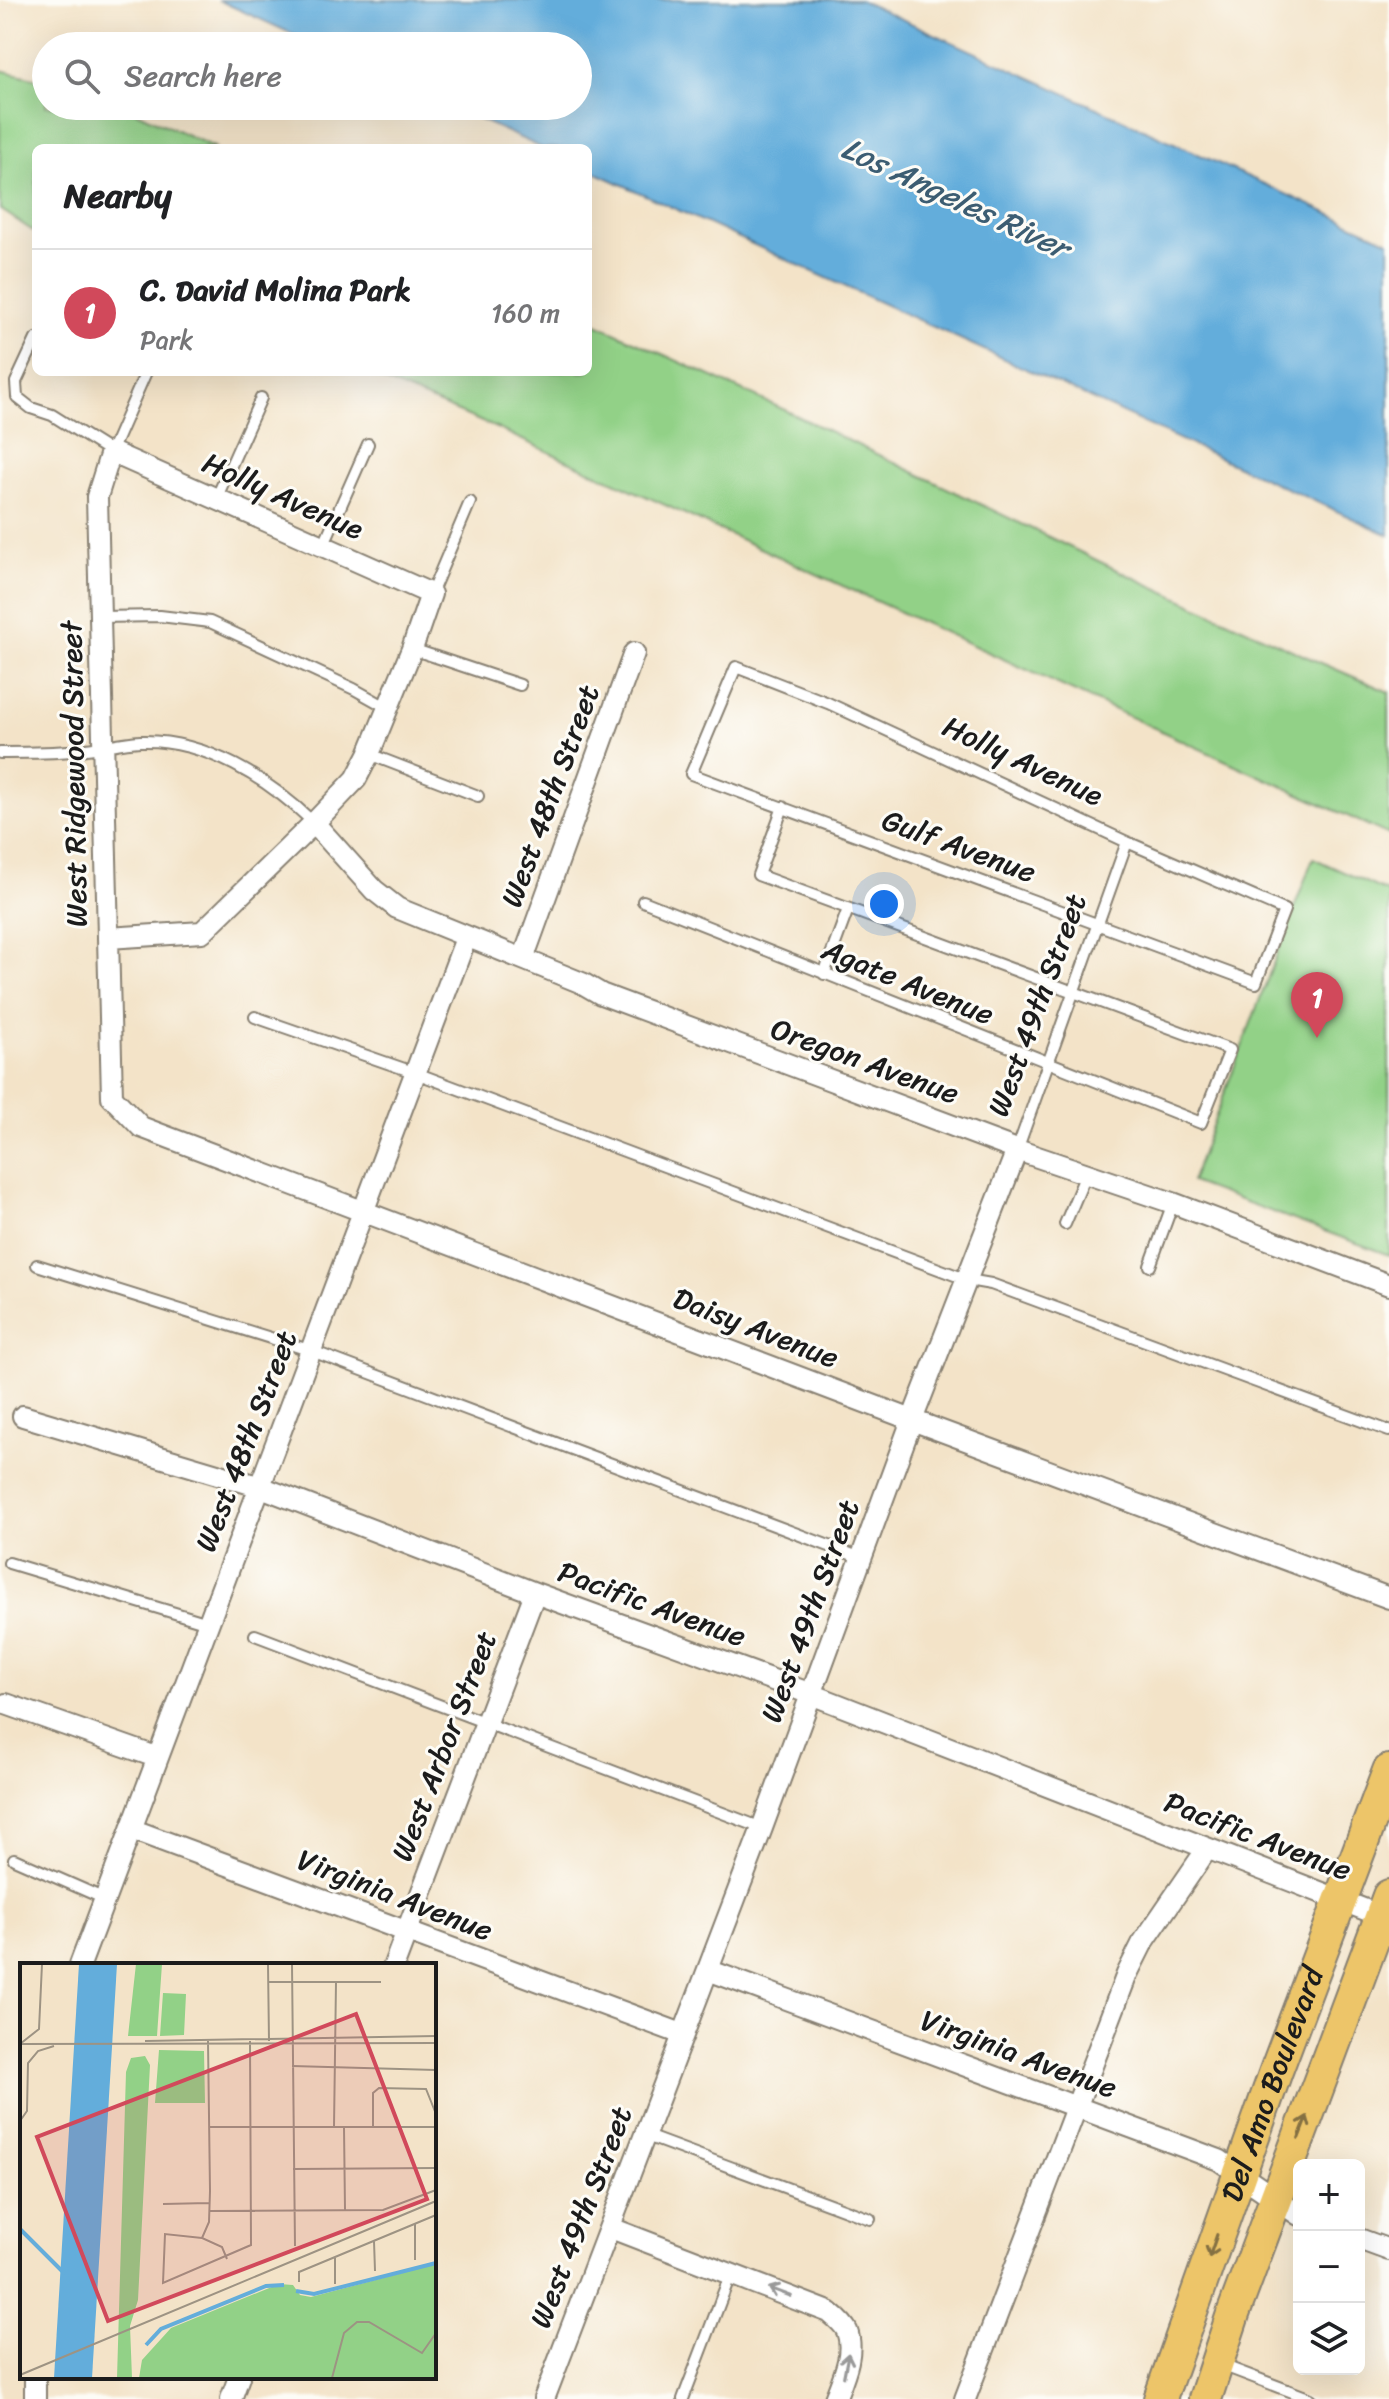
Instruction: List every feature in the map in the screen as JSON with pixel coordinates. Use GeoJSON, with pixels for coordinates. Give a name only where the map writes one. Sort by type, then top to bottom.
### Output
{"type":"FeatureCollection","features":[{"type":"Feature","properties":{"kind":"main road","name":"Del Amo Boulevard"},"geometry":{"type":"LineString","coordinates":[[1160,2399],[1239,2173],[1389,1771]]}},
{"type":"Feature","properties":{"kind":"main road","name":"Del Amo Boulevard"},"geometry":{"type":"LineString","coordinates":[[1205,2399],[1217,2364],[1287,2207],[1386,1910]]}},
{"type":"Feature","properties":{"kind":"street","name":"Holly Avenue"},"geometry":{"type":"LineString","coordinates":[[111,452],[431,594]]}},
{"type":"Feature","properties":{"kind":"street","name":"West Ridgewood Street"},"geometry":{"type":"LineString","coordinates":[[111,452],[97,497],[112,1097]]}},
{"type":"Feature","properties":{"kind":"street"},"geometry":{"type":"LineString","coordinates":[[108,938],[202,932],[356,779],[412,649],[431,594]]}},
{"type":"Feature","properties":{"kind":"street","name":"West 48th Street"},"geometry":{"type":"LineString","coordinates":[[523,959],[634,653]]}},
{"type":"Feature","properties":{"kind":"street","name":"Oregon Avenue"},"geometry":{"type":"LineString","coordinates":[[314,823],[374,890],[397,908],[466,938],[582,983],[601,994],[1389,1285]]}},
{"type":"Feature","properties":{"kind":"street","name":"West 48th Street"},"geometry":{"type":"LineString","coordinates":[[81,1963],[466,938]]}},
{"type":"Feature","properties":{"kind":"street","name":"Daisy Avenue"},"geometry":{"type":"LineString","coordinates":[[112,1097],[141,1127],[1389,1598]]}},
{"type":"Feature","properties":{"kind":"street","name":"West 49th Street"},"geometry":{"type":"LineString","coordinates":[[544,2399],[762,1828],[912,1420],[1017,1150]]}},
{"type":"Feature","properties":{"kind":"street","name":"Pacific Avenue"},"geometry":{"type":"LineString","coordinates":[[23,1416],[261,1487],[535,1593],[811,1694],[1339,1900],[1386,1910]]}},
{"type":"Feature","properties":{"kind":"street","name":"West Arbor Street"},"geometry":{"type":"LineString","coordinates":[[395,1963],[535,1593]]}},
{"type":"Feature","properties":{"kind":"street"},"geometry":{"type":"LineString","coordinates":[[6,1704],[156,1757]]}},
{"type":"Feature","properties":{"kind":"street","name":"Virginia Avenue"},"geometry":{"type":"LineString","coordinates":[[131,1829],[682,2034]]}},
{"type":"Feature","properties":{"kind":"street"},"geometry":{"type":"LineString","coordinates":[[965,2399],[1132,1964],[1142,1944],[1207,1849]]}},
{"type":"Feature","properties":{"kind":"street","name":"Virginia Avenue"},"geometry":{"type":"LineString","coordinates":[[708,1970],[1219,2160],[1287,2207]]}},
{"type":"Feature","properties":{"kind":"street"},"geometry":{"type":"LineString","coordinates":[[611,2228],[829,2312],[846,2330],[848,2367],[835,2399]]}},
{"type":"Feature","properties":{"kind":"street"},"geometry":{"type":"LineString","coordinates":[[1365,2241],[1389,2250]]}},
{"type":"Feature","properties":{"kind":"street"},"geometry":{"type":"LineString","coordinates":[[231,2399],[238,2379]]}},
{"type":"Feature","properties":{"kind":"lane"},"geometry":{"type":"LineString","coordinates":[[32,348],[16,382],[17,397],[31,408],[52,415],[111,452],[144,376]]}},
{"type":"Feature","properties":{"kind":"lane"},"geometry":{"type":"LineString","coordinates":[[216,499],[261,398]]}},
{"type":"Feature","properties":{"kind":"lane"},"geometry":{"type":"LineString","coordinates":[[323,546],[368,444]]}},
{"type":"Feature","properties":{"kind":"lane"},"geometry":{"type":"LineString","coordinates":[[431,594],[470,502]]}},
{"type":"Feature","properties":{"kind":"lane"},"geometry":{"type":"LineString","coordinates":[[100,617],[160,616],[210,622],[388,708]]}},
{"type":"Feature","properties":{"kind":"lane"},"geometry":{"type":"LineString","coordinates":[[412,649],[520,685]]}},
{"type":"Feature","properties":{"kind":"lane","name":"Gulf Avenue"},"geometry":{"type":"LineString","coordinates":[[736,667],[691,774],[1256,983]]}},
{"type":"Feature","properties":{"kind":"lane","name":"Holly Avenue"},"geometry":{"type":"LineString","coordinates":[[736,667],[828,703],[1127,842],[1284,910],[1256,983]]}},
{"type":"Feature","properties":{"kind":"lane"},"geometry":{"type":"LineString","coordinates":[[0,753],[84,750],[142,741],[181,745],[221,759],[262,779],[287,797],[314,823]]}},
{"type":"Feature","properties":{"kind":"lane"},"geometry":{"type":"LineString","coordinates":[[369,754],[478,796]]}},
{"type":"Feature","properties":{"kind":"lane"},"geometry":{"type":"LineString","coordinates":[[783,807],[758,875],[1075,994]]}},
{"type":"Feature","properties":{"kind":"lane","name":"West 49th Street"},"geometry":{"type":"LineString","coordinates":[[1017,1150],[1127,842]]}},
{"type":"Feature","properties":{"kind":"lane","name":"Agate Avenue"},"geometry":{"type":"LineString","coordinates":[[643,901],[1201,1123],[1230,1050],[1075,994]]}},
{"type":"Feature","properties":{"kind":"lane"},"geometry":{"type":"LineString","coordinates":[[824,974],[848,909]]}},
{"type":"Feature","properties":{"kind":"lane"},"geometry":{"type":"LineString","coordinates":[[255,1017],[416,1073],[968,1280],[991,1284],[1389,1431]]}},
{"type":"Feature","properties":{"kind":"lane"},"geometry":{"type":"LineString","coordinates":[[1065,1224],[1087,1172]]}},
{"type":"Feature","properties":{"kind":"lane"},"geometry":{"type":"LineString","coordinates":[[1150,1266],[1173,1203]]}},
{"type":"Feature","properties":{"kind":"lane"},"geometry":{"type":"LineString","coordinates":[[37,1265],[312,1351],[861,1558]]}},
{"type":"Feature","properties":{"kind":"lane"},"geometry":{"type":"LineString","coordinates":[[9,1563],[208,1623]]}},
{"type":"Feature","properties":{"kind":"lane"},"geometry":{"type":"LineString","coordinates":[[255,1635],[762,1828]]}},
{"type":"Feature","properties":{"kind":"lane"},"geometry":{"type":"LineString","coordinates":[[14,1859],[105,1899]]}},
{"type":"Feature","properties":{"kind":"lane"},"geometry":{"type":"LineString","coordinates":[[644,2135],[870,2219]]}},
{"type":"Feature","properties":{"kind":"lane"},"geometry":{"type":"LineString","coordinates":[[683,2399],[731,2273]]}},
{"type":"Feature","properties":{"kind":"lane"},"geometry":{"type":"LineString","coordinates":[[1217,2364],[1311,2399]]}},
{"type":"Feature","properties":{"kind":"green space"},"geometry":{"type":"Polygon","coordinates":[[[0,70],[32,78],[32,120],[154,120],[207,144],[32,144],[32,230],[0,209],[0,70]]]}},
{"type":"Feature","properties":{"kind":"green space"},"geometry":{"type":"Polygon","coordinates":[[[592,322],[787,411],[1113,568],[1389,692],[1389,835],[494,427],[373,376],[592,376],[592,322]]]}},
{"type":"Feature","properties":{"kind":"green space"},"geometry":{"type":"Polygon","coordinates":[[[1313,858],[1389,893],[1389,1255],[1191,1182],[1313,858]]]}},
{"type":"Feature","properties":{"kind":"water","name":"Los Angeles River"},"geometry":{"type":"Polygon","coordinates":[[[218,0],[860,0],[1389,241],[1389,535],[592,171],[592,144],[533,144],[481,120],[592,120],[592,32],[288,32],[218,0]]]}},
{"type":"Feature","properties":{"kind":"place","name":"C. David Molina Park"},"geometry":{"type":"Point","coordinates":[1317,1038]}}]}
